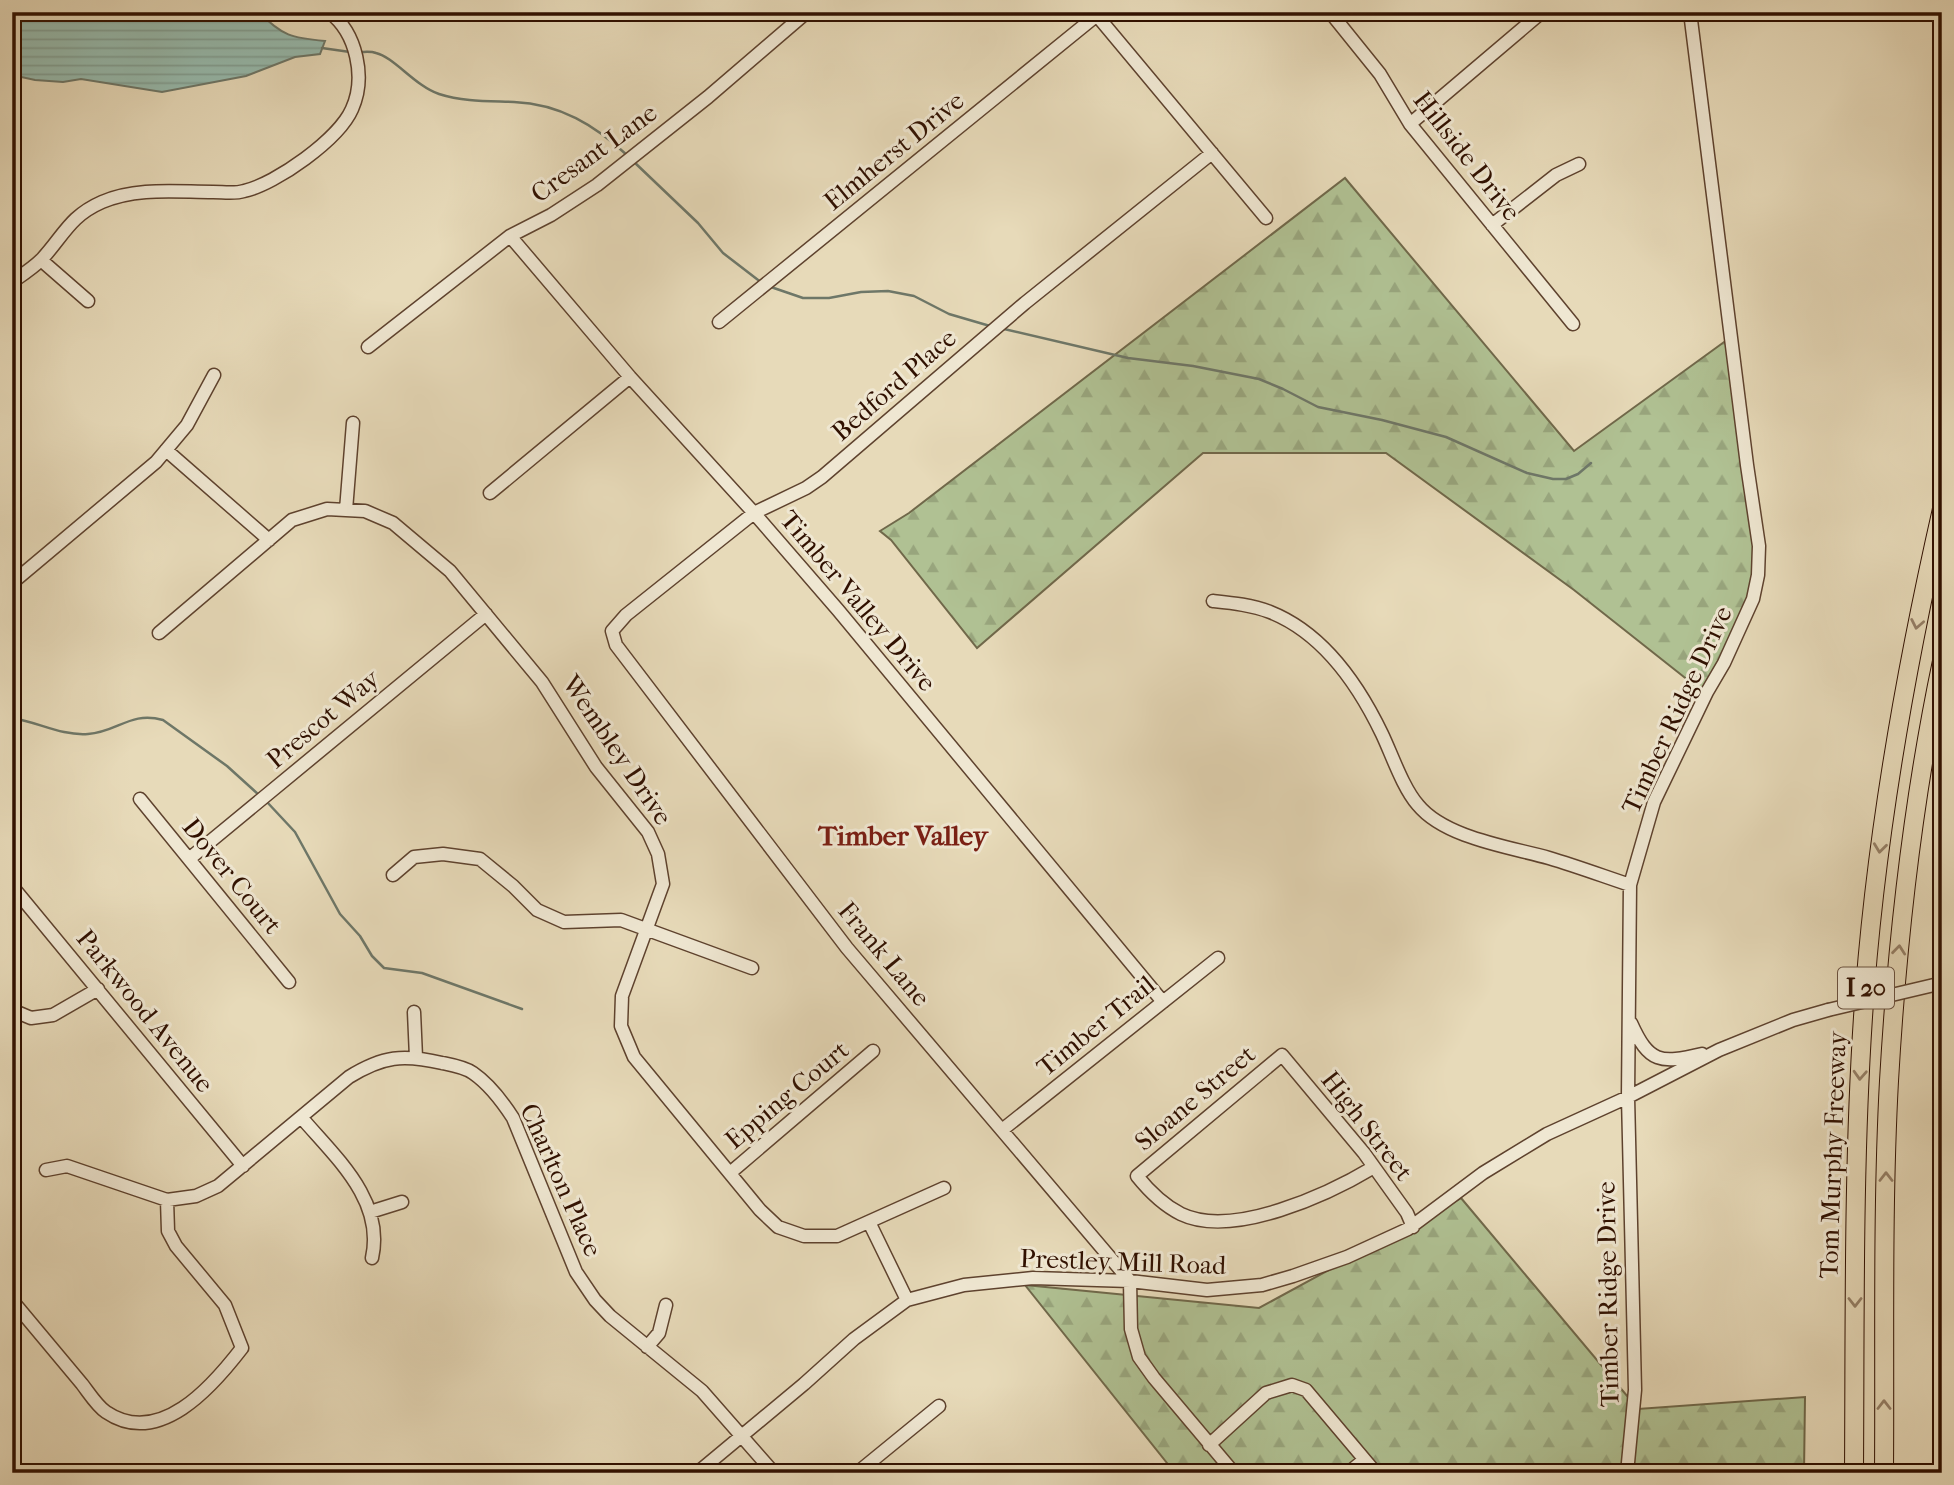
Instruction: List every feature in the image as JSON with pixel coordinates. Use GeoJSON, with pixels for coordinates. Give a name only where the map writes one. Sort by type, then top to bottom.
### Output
{"type":"FeatureCollection","features":[{"type":"Feature","properties":{"kind":"highway","name":"Tom Murphy Freeway"},"geometry":{"type":"LineString","coordinates":[[1854,1473],[1855,1197],[1863,1015],[1871,925],[1898,725],[1942,509]]}},
{"type":"Feature","properties":{"kind":"highway","name":"Tom Murphy Freeway"},"geometry":{"type":"LineString","coordinates":[[1884,1473],[1886,1164],[1894,1000],[1909,860],[1941,668]]}},
{"type":"Feature","properties":{"kind":"street"},"geometry":{"type":"LineString","coordinates":[[12,282],[41,260],[74,219],[104,201],[124,194],[147,192],[242,192],[282,176],[333,134],[353,108],[358,75],[355,49],[347,32],[329,12]]}},
{"type":"Feature","properties":{"kind":"street","name":"Cresant Lane"},"geometry":{"type":"LineString","coordinates":[[368,347],[510,236],[551,215],[597,185],[708,97],[807,12]]}},
{"type":"Feature","properties":{"kind":"street","name":"Hillside Drive"},"geometry":{"type":"LineString","coordinates":[[1330,12],[1380,74],[1410,124],[1573,324]]}},
{"type":"Feature","properties":{"kind":"street"},"geometry":{"type":"LineString","coordinates":[[1410,124],[1542,12]]}},
{"type":"Feature","properties":{"kind":"street","name":"Timber Ridge Drive"},"geometry":{"type":"LineString","coordinates":[[1627,1473],[1635,1390],[1628,1097],[1630,885],[1654,802],[1754,599],[1758,575],[1759,546],[1690,12]]}},
{"type":"Feature","properties":{"kind":"street"},"geometry":{"type":"LineString","coordinates":[[1096,14],[1266,218]]}},
{"type":"Feature","properties":{"kind":"street","name":"Elmherst Drive"},"geometry":{"type":"LineString","coordinates":[[719,322],[1096,14]]}},
{"type":"Feature","properties":{"kind":"street","name":"Bedford Place"},"geometry":{"type":"LineString","coordinates":[[616,645],[612,631],[626,615],[754,513],[806,488],[822,477],[1025,303],[1212,153]]}},
{"type":"Feature","properties":{"kind":"street"},"geometry":{"type":"LineString","coordinates":[[1492,225],[1556,174],[1579,164]]}},
{"type":"Feature","properties":{"kind":"street","name":"Timber Valley Drive"},"geometry":{"type":"LineString","coordinates":[[510,236],[629,377],[754,513],[838,610],[1163,1002]]}},
{"type":"Feature","properties":{"kind":"street"},"geometry":{"type":"LineString","coordinates":[[41,260],[88,301]]}},
{"type":"Feature","properties":{"kind":"street"},"geometry":{"type":"LineString","coordinates":[[12,583],[156,461],[187,425],[214,375]]}},
{"type":"Feature","properties":{"kind":"street"},"geometry":{"type":"LineString","coordinates":[[490,493],[629,377]]}},
{"type":"Feature","properties":{"kind":"street"},"geometry":{"type":"LineString","coordinates":[[346,510],[353,423]]}},
{"type":"Feature","properties":{"kind":"street"},"geometry":{"type":"LineString","coordinates":[[166,450],[269,540]]}},
{"type":"Feature","properties":{"kind":"street","name":"Wembley Drive"},"geometry":{"type":"LineString","coordinates":[[159,634],[292,520],[327,509],[365,511],[393,523],[450,571],[486,614],[542,682],[596,767],[648,832],[658,853],[663,884],[622,996],[621,1026],[634,1056],[760,1210],[778,1227],[804,1236],[837,1236],[944,1188]]}},
{"type":"Feature","properties":{"kind":"street"},"geometry":{"type":"LineString","coordinates":[[1213,601],[1268,611],[1290,621],[1332,657],[1366,702],[1418,805],[1436,820],[1461,833],[1630,885]]}},
{"type":"Feature","properties":{"kind":"street","name":"Prescot Way"},"geometry":{"type":"LineString","coordinates":[[189,859],[486,614]]}},
{"type":"Feature","properties":{"kind":"street","name":"Frank Lane"},"geometry":{"type":"LineString","coordinates":[[616,645],[847,948],[1130,1281]]}},
{"type":"Feature","properties":{"kind":"street","name":"Dover Court"},"geometry":{"type":"LineString","coordinates":[[140,799],[289,982]]}},
{"type":"Feature","properties":{"kind":"street"},"geometry":{"type":"LineString","coordinates":[[393,875],[414,857],[443,854],[480,859],[537,910],[564,922],[621,920],[752,968]]}},
{"type":"Feature","properties":{"kind":"street","name":"Parkwood Avenue"},"geometry":{"type":"LineString","coordinates":[[12,886],[243,1166]]}},
{"type":"Feature","properties":{"kind":"street","name":"Timber Trail"},"geometry":{"type":"LineString","coordinates":[[1002,1130],[1218,958]]}},
{"type":"Feature","properties":{"kind":"street","name":"Prestley Mill Road"},"geometry":{"type":"LineString","coordinates":[[697,1473],[854,1339],[906,1300],[964,1285],[1033,1278],[1130,1281],[1207,1290],[1262,1285],[1347,1258],[1413,1227],[1483,1173],[1547,1133],[1628,1097],[1719,1050],[1793,1020],[1938,984]]}},
{"type":"Feature","properties":{"kind":"street"},"geometry":{"type":"LineString","coordinates":[[12,1010],[31,1018],[53,1015],[98,989]]}},
{"type":"Feature","properties":{"kind":"street"},"geometry":{"type":"LineString","coordinates":[[414,1012],[416,1057]]}},
{"type":"Feature","properties":{"kind":"street","name":"Prestley Mill Road"},"geometry":{"type":"LineString","coordinates":[[1629,1018],[1641,1045],[1652,1056],[1673,1060],[1719,1050]]}},
{"type":"Feature","properties":{"kind":"street","name":"Epping Court"},"geometry":{"type":"LineString","coordinates":[[730,1173],[873,1051]]}},
{"type":"Feature","properties":{"kind":"street","name":"High Street"},"geometry":{"type":"LineString","coordinates":[[1282,1055],[1374,1167],[1407,1213],[1413,1227]]}},
{"type":"Feature","properties":{"kind":"street","name":"Sloane Street"},"geometry":{"type":"LineString","coordinates":[[1282,1055],[1137,1176],[1150,1191],[1182,1214],[1214,1222],[1245,1217],[1312,1199],[1374,1167]]}},
{"type":"Feature","properties":{"kind":"street","name":"Charlton Place"},"geometry":{"type":"LineString","coordinates":[[46,1170],[67,1166],[167,1200],[196,1196],[218,1186],[363,1068],[384,1059],[416,1057],[454,1065],[471,1072],[502,1102],[513,1118],[576,1272],[610,1317],[702,1391],[774,1473]]}},
{"type":"Feature","properties":{"kind":"street"},"geometry":{"type":"LineString","coordinates":[[301,1117],[359,1186],[370,1212],[376,1242],[372,1258]]}},
{"type":"Feature","properties":{"kind":"street"},"geometry":{"type":"LineString","coordinates":[[16,1305],[105,1411],[129,1423],[160,1421],[179,1411],[218,1380],[242,1349],[225,1306],[176,1246],[168,1231],[167,1200]]}},
{"type":"Feature","properties":{"kind":"street"},"geometry":{"type":"LineString","coordinates":[[370,1212],[402,1202]]}},
{"type":"Feature","properties":{"kind":"street"},"geometry":{"type":"LineString","coordinates":[[869,1222],[906,1300]]}},
{"type":"Feature","properties":{"kind":"street"},"geometry":{"type":"LineString","coordinates":[[1130,1281],[1131,1329],[1139,1357],[1234,1473]]}},
{"type":"Feature","properties":{"kind":"street"},"geometry":{"type":"LineString","coordinates":[[647,1347],[659,1333],[666,1306]]}},
{"type":"Feature","properties":{"kind":"street"},"geometry":{"type":"LineString","coordinates":[[1209,1445],[1266,1393],[1292,1385],[1306,1390],[1376,1473]]}},
{"type":"Feature","properties":{"kind":"street"},"geometry":{"type":"LineString","coordinates":[[857,1473],[939,1406]]}},
{"type":"Feature","properties":{"kind":"street"},"geometry":{"type":"LineString","coordinates":[[1348,1473],[1364,1460]]}},
{"type":"Feature","properties":{"kind":"green space"},"geometry":{"type":"Polygon","coordinates":[[[1345,178],[1574,451],[1731,337],[1759,546],[1753,599],[1703,692],[1574,590],[1386,453],[1203,453],[977,648],[891,540],[880,531],[909,513],[1345,178]]]}},
{"type":"Feature","properties":{"kind":"green space"},"geometry":{"type":"Polygon","coordinates":[[[1461,1198],[1638,1409],[1805,1397],[1804,1473],[1175,1473],[1025,1285],[1259,1308],[1461,1198]]]}},
{"type":"Feature","properties":{"kind":"water"},"geometry":{"type":"Polygon","coordinates":[[[12,12],[259,12],[281,31],[304,39],[325,41],[320,54],[295,57],[246,76],[162,92],[81,79],[63,82],[12,75],[12,12]]]}},
{"type":"Feature","properties":{"kind":"waterway"},"geometry":{"type":"LineString","coordinates":[[322,48],[350,52]]}},
{"type":"Feature","properties":{"kind":"waterway"},"geometry":{"type":"LineString","coordinates":[[360,52],[383,56],[422,85],[448,97],[531,104],[562,112],[590,126],[628,156]]}},
{"type":"Feature","properties":{"kind":"waterway"},"geometry":{"type":"LineString","coordinates":[[633,161],[698,223],[723,253],[762,283]]}},
{"type":"Feature","properties":{"kind":"waterway"},"geometry":{"type":"LineString","coordinates":[[768,286],[803,298],[829,298],[861,292],[888,291],[914,296],[949,314],[990,326]]}},
{"type":"Feature","properties":{"kind":"waterway"},"geometry":{"type":"LineString","coordinates":[[1004,329],[1128,358],[1193,366],[1259,379],[1318,407],[1446,437],[1527,473],[1553,479],[1566,479],[1578,474],[1591,463]]}},
{"type":"Feature","properties":{"kind":"waterway"},"geometry":{"type":"LineString","coordinates":[[12,718],[78,734],[108,730],[142,718],[163,720],[227,766],[259,795]]}},
{"type":"Feature","properties":{"kind":"waterway"},"geometry":{"type":"LineString","coordinates":[[267,802],[295,832],[340,914],[384,968],[422,973],[522,1009]]}},
{"type":"Feature","properties":{"kind":"district","name":"Timber Valley"},"geometry":{"type":"Point","coordinates":[903,835]}}]}
